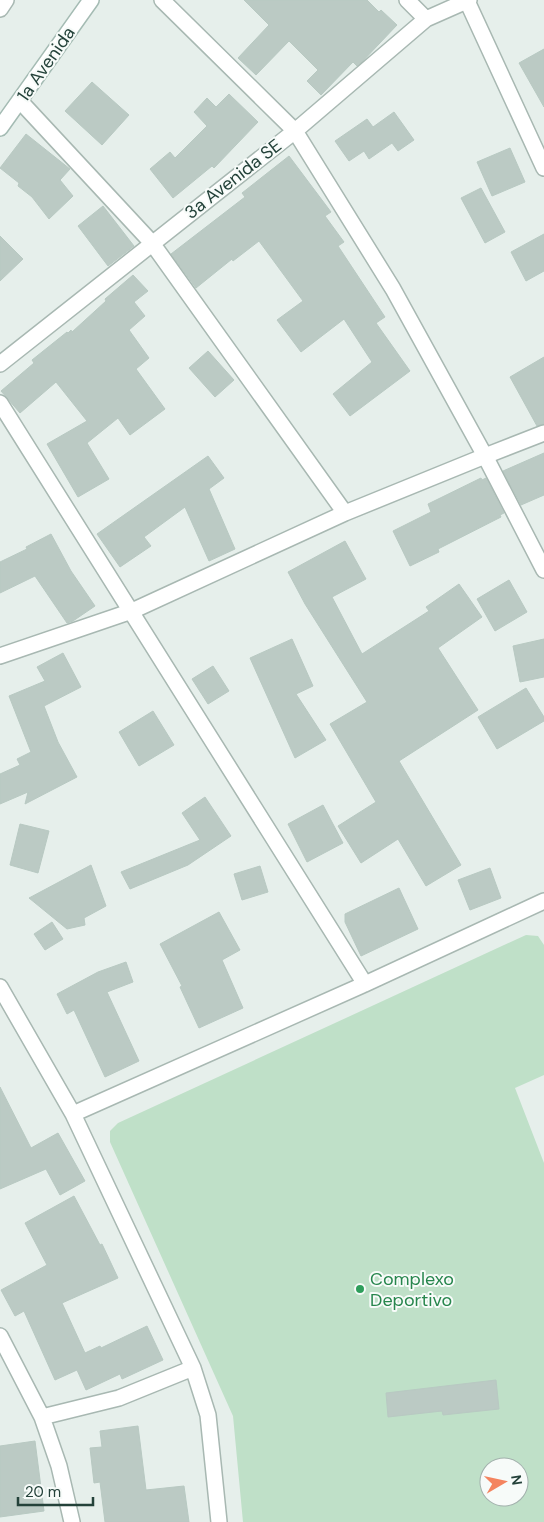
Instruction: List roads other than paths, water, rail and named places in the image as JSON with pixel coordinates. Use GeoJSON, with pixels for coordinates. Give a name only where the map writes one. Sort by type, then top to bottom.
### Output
{"type":"FeatureCollection","features":[{"type":"Feature","properties":{"kind":"street"},"geometry":{"type":"LineString","coordinates":[[0,9],[6,0]]}},
{"type":"Feature","properties":{"kind":"street","name":"1a Avenida"},"geometry":{"type":"LineString","coordinates":[[0,128],[91,0]]}},
{"type":"Feature","properties":{"kind":"street"},"geometry":{"type":"LineString","coordinates":[[162,0],[295,131],[393,289],[485,456],[544,570]]}},
{"type":"Feature","properties":{"kind":"street"},"geometry":{"type":"LineString","coordinates":[[407,0],[426,19]]}},
{"type":"Feature","properties":{"kind":"street"},"geometry":{"type":"LineString","coordinates":[[468,0],[544,168]]}},
{"type":"Feature","properties":{"kind":"street","name":"3a Avenida SE"},"geometry":{"type":"LineString","coordinates":[[0,364],[295,131],[426,19],[468,0]]}},
{"type":"Feature","properties":{"kind":"street"},"geometry":{"type":"LineString","coordinates":[[20,101],[152,243],[345,513]]}},
{"type":"Feature","properties":{"kind":"street"},"geometry":{"type":"LineString","coordinates":[[0,403],[366,984]]}},
{"type":"Feature","properties":{"kind":"street"},"geometry":{"type":"LineString","coordinates":[[0,656],[132,611],[345,513],[544,433]]}},
{"type":"Feature","properties":{"kind":"street"},"geometry":{"type":"LineString","coordinates":[[73,1114],[543,904]]}},
{"type":"Feature","properties":{"kind":"street"},"geometry":{"type":"LineString","coordinates":[[0,988],[73,1114],[193,1368],[208,1415],[219,1522]]}},
{"type":"Feature","properties":{"kind":"street"},"geometry":{"type":"LineString","coordinates":[[1,1343],[24,1380],[42,1417],[59,1466],[72,1522]]}},
{"type":"Feature","properties":{"kind":"street"},"geometry":{"type":"LineString","coordinates":[[42,1417],[119,1398],[193,1368]]}},
{"type":"Feature","properties":{"kind":"place","name":"Complexo Deportivo"},"geometry":{"type":"Point","coordinates":[360,1289]}}]}
